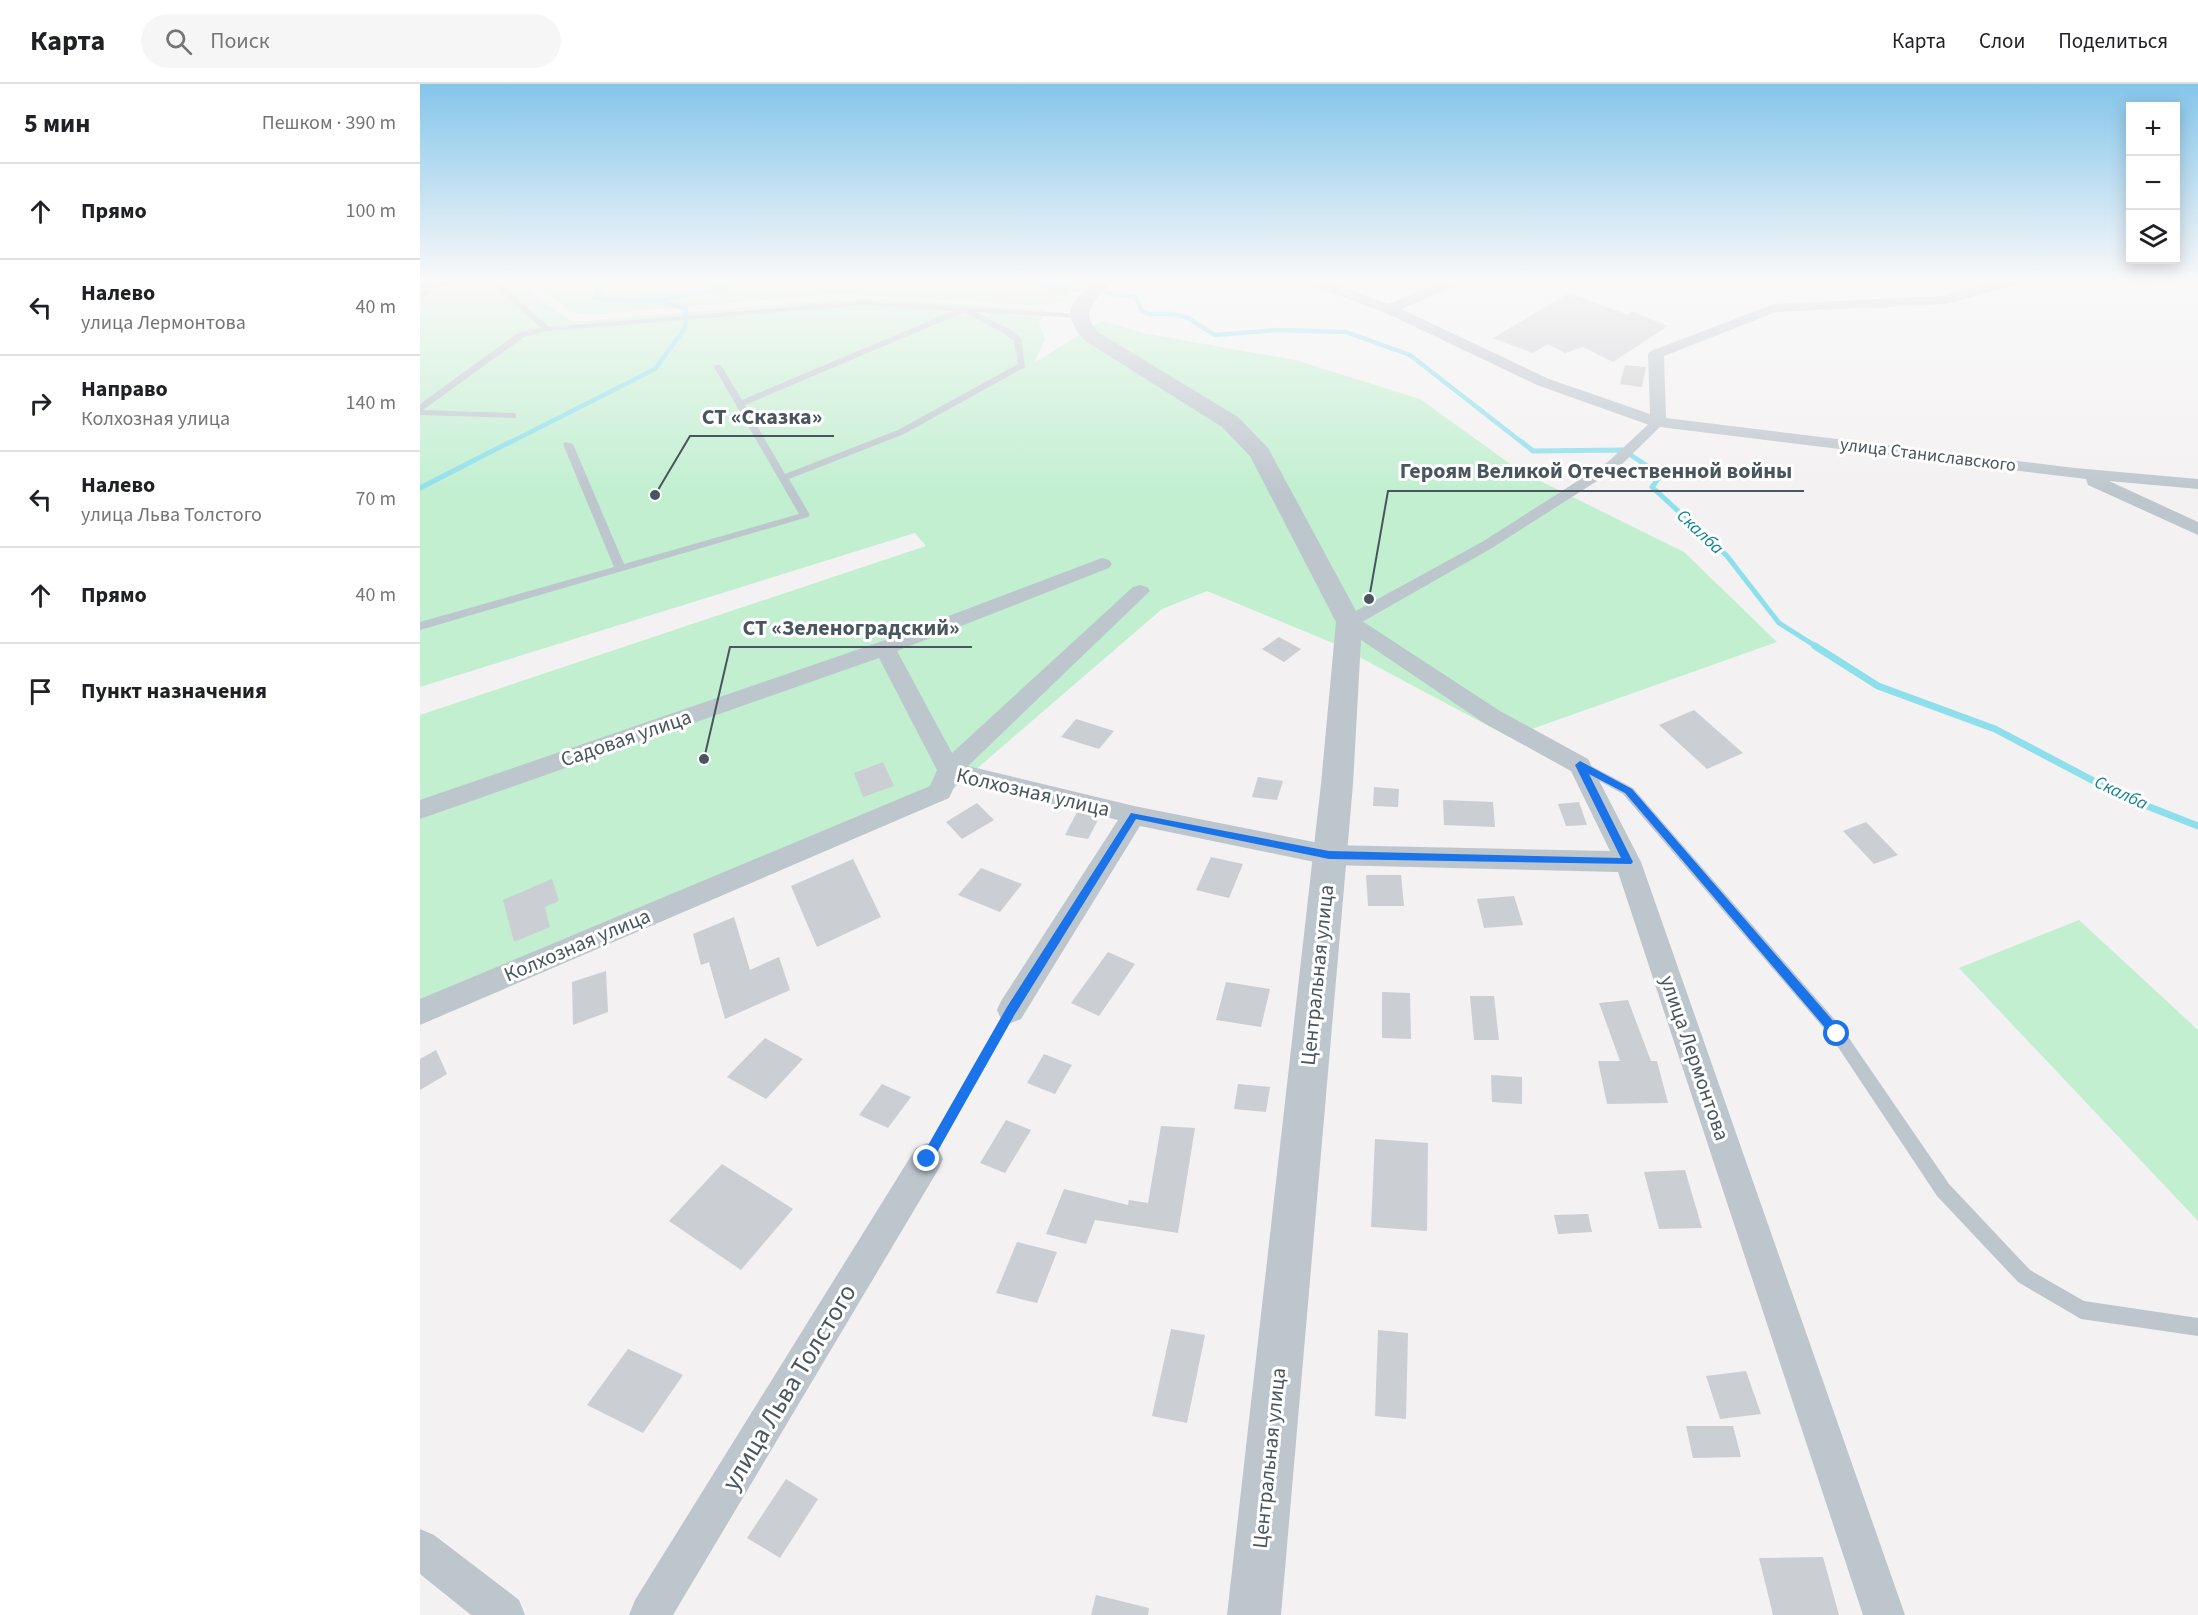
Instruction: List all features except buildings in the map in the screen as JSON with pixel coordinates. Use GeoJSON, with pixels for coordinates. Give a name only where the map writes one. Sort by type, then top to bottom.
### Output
{"type":"FeatureCollection","features":[{"type":"Feature","properties":{"kind":"street"},"geometry":{"type":"LineString","coordinates":[[1123,351],[1230,422],[1260,453],[1349,622],[1492,717],[1580,765]]}},
{"type":"Feature","properties":{"kind":"street","name":"улица Станиславского"},"geometry":{"type":"LineString","coordinates":[[1479,351],[1543,382],[1658,422],[2075,472],[2198,484]]}},
{"type":"Feature","properties":{"kind":"street"},"geometry":{"type":"LineString","coordinates":[[1349,622],[1487,545],[1614,464],[1658,422],[1656,354],[1663,351]]}},
{"type":"Feature","properties":{"kind":"street"},"geometry":{"type":"LineString","coordinates":[[2075,472],[2198,529]]}},
{"type":"Feature","properties":{"kind":"street","name":"Садовая улица"},"geometry":{"type":"LineString","coordinates":[[420,810],[885,648],[1102,564]]}},
{"type":"Feature","properties":{"kind":"street"},"geometry":{"type":"LineString","coordinates":[[885,648],[949,770],[1140,591]]}},
{"type":"Feature","properties":{"kind":"street","name":"Центральная улица"},"geometry":{"type":"LineString","coordinates":[[1254,1615],[1337,784],[1349,622]]}},
{"type":"Feature","properties":{"kind":"street","name":"улица Лермонтова"},"geometry":{"type":"LineString","coordinates":[[1580,765],[1628,862],[1884,1615]]}},
{"type":"Feature","properties":{"kind":"street","name":"Колхозная улица"},"geometry":{"type":"LineString","coordinates":[[420,1012],[940,792],[949,770],[1134,815],[1329,855],[1628,862]]}},
{"type":"Feature","properties":{"kind":"street"},"geometry":{"type":"LineString","coordinates":[[1011,1010],[1134,815]]}},
{"type":"Feature","properties":{"kind":"street","name":"улица Льва Толстого"},"geometry":{"type":"LineString","coordinates":[[650,1615],[927,1159]]}},
{"type":"Feature","properties":{"kind":"street"},"geometry":{"type":"LineString","coordinates":[[420,1550],[504,1615]]}},
{"type":"Feature","properties":{"kind":"lane"},"geometry":{"type":"LineString","coordinates":[[420,410],[499,351]]}},
{"type":"Feature","properties":{"kind":"lane"},"geometry":{"type":"LineString","coordinates":[[740,404],[864,351]]}},
{"type":"Feature","properties":{"kind":"lane"},"geometry":{"type":"LineString","coordinates":[[783,478],[901,432],[1022,365],[1020,351]]}},
{"type":"Feature","properties":{"kind":"lane"},"geometry":{"type":"LineString","coordinates":[[420,626],[805,515],[718,367]]}},
{"type":"Feature","properties":{"kind":"lane"},"geometry":{"type":"LineString","coordinates":[[420,410],[513,416]]}},
{"type":"Feature","properties":{"kind":"lane"},"geometry":{"type":"LineString","coordinates":[[568,444],[620,568]]}},
{"type":"Feature","properties":{"kind":"lane"},"geometry":{"type":"LineString","coordinates":[[1580,765],[1628,791],[1837,1034],[1943,1190],[2024,1276],[2081,1310],[2198,1327]]}},
{"type":"Feature","properties":{"kind":"path"},"geometry":{"type":"LineString","coordinates":[[927,1159],[1011,1010]]}},
{"type":"Feature","properties":{"kind":"green space"},"geometry":{"type":"Polygon","coordinates":[[[420,351],[1039,351],[1034,363],[1053,351],[1247,351],[1295,360],[1420,399],[1520,471],[1684,552],[1777,642],[1509,737],[1333,643],[1207,591],[1162,609],[938,802],[420,1017],[420,715],[926,546],[915,533],[420,687],[420,351]]]}},
{"type":"Feature","properties":{"kind":"green space"},"geometry":{"type":"Polygon","coordinates":[[[2079,920],[2198,1030],[2198,1221],[1959,968],[2079,920]]]}},
{"type":"Feature","properties":{"kind":"waterway"},"geometry":{"type":"LineString","coordinates":[[507,444],[655,369],[668,351]]}},
{"type":"Feature","properties":{"kind":"waterway","name":"Скалба"},"geometry":{"type":"LineString","coordinates":[[1400,351],[1410,355],[1524,444]]}},
{"type":"Feature","properties":{"kind":"waterway"},"geometry":{"type":"LineString","coordinates":[[420,488],[510,442]]}},
{"type":"Feature","properties":{"kind":"waterway","name":"Скалба"},"geometry":{"type":"LineString","coordinates":[[1522,442],[1533,451],[1623,450],[1661,475],[1652,487],[1727,556],[1779,623],[1817,647]]}},
{"type":"Feature","properties":{"kind":"waterway","name":"Скалба"},"geometry":{"type":"LineString","coordinates":[[1815,646],[1878,686],[1995,729],[2124,797],[2198,826]]}},
{"type":"Feature","properties":{"kind":"place","name":"СТ «Сказка»"},"geometry":{"type":"Point","coordinates":[655,495]}},
{"type":"Feature","properties":{"kind":"place","name":"Героям Великой Отечественной войны"},"geometry":{"type":"Point","coordinates":[1369,599]}},
{"type":"Feature","properties":{"kind":"place","name":"СТ «Зеленоградский»"},"geometry":{"type":"Point","coordinates":[704,759]}},
{"type":"Feature","properties":{"kind":"route"},"geometry":{"type":"LineString","coordinates":[[927,1159],[1011,1010],[1134,815],[1329,855],[1628,862],[1580,765],[1628,791],[1837,1034]]}}]}
